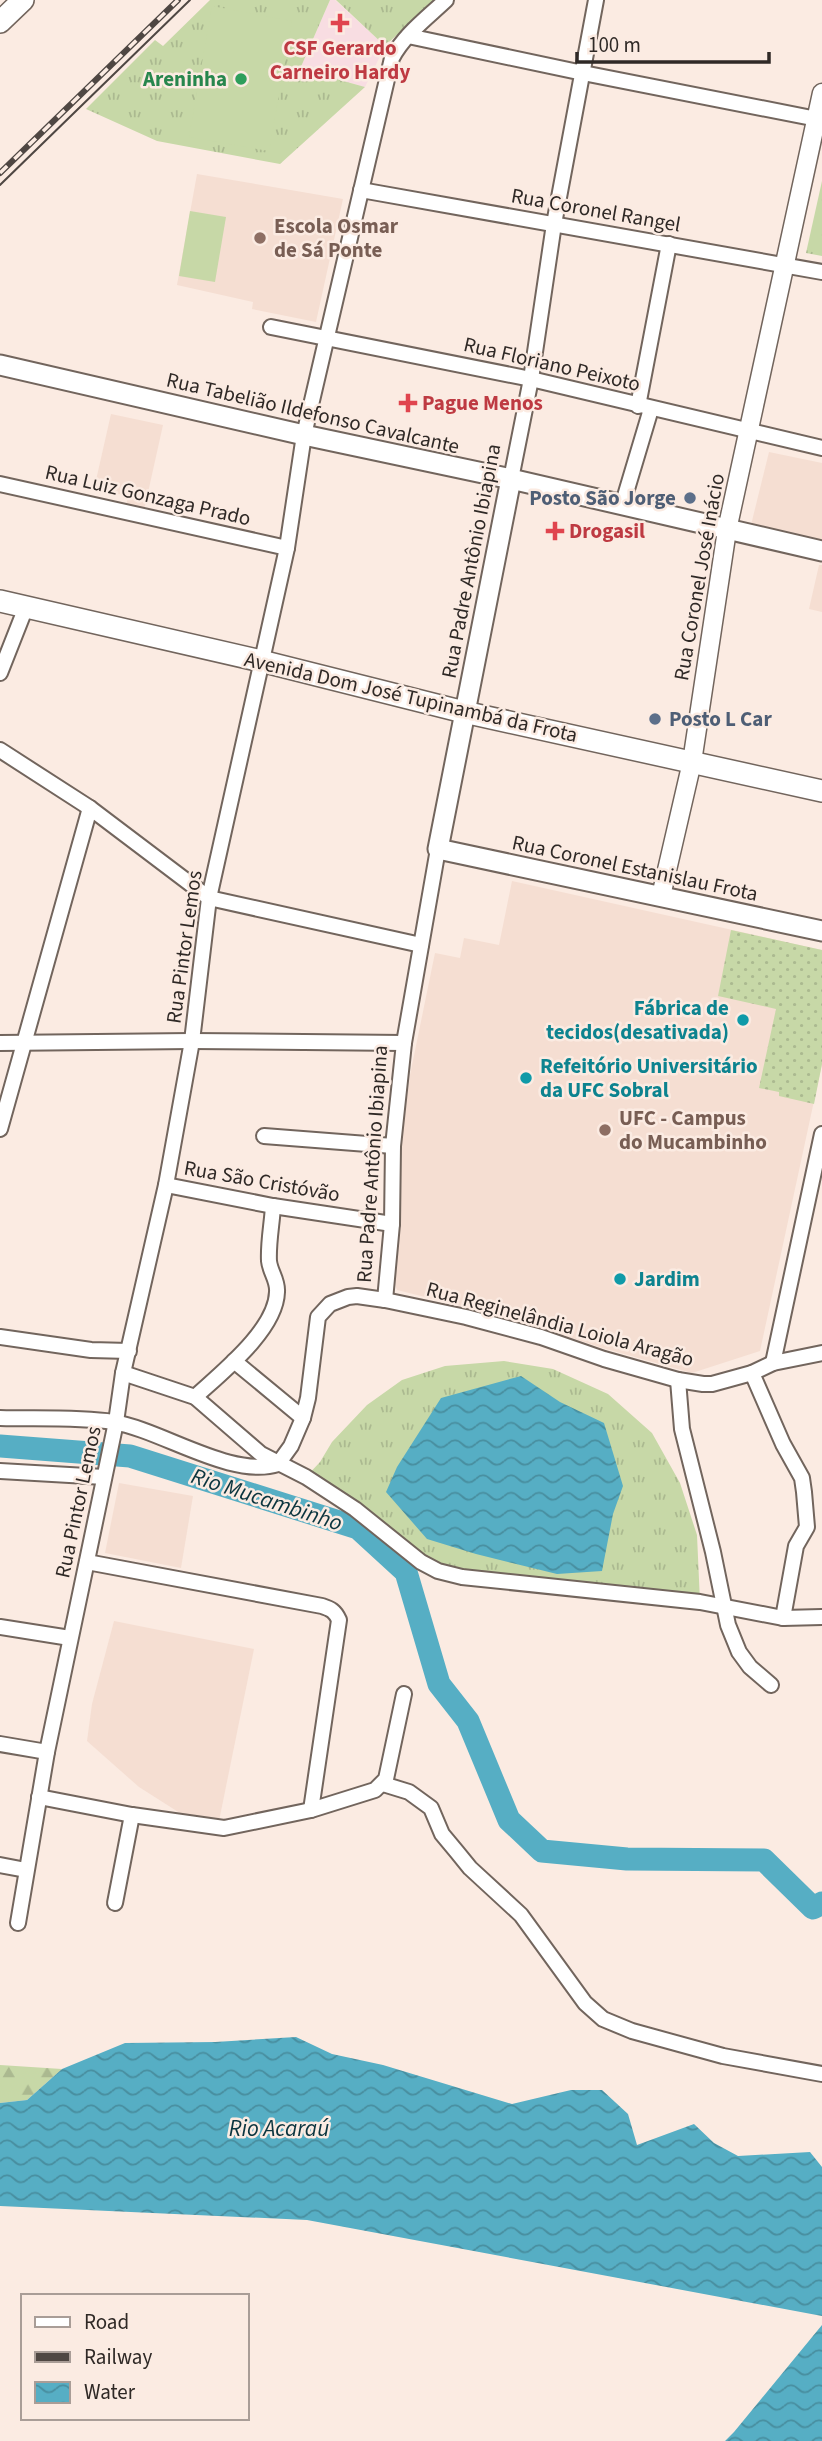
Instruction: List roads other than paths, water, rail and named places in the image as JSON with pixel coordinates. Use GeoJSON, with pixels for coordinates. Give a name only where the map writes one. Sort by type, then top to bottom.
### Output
{"type":"FeatureCollection","features":[{"type":"Feature","properties":{"kind":"main road"},"geometry":{"type":"LineString","coordinates":[[0,22],[23,0]]}},
{"type":"Feature","properties":{"kind":"main road","name":"Rua Tabelião Ildefonso Cavalcante"},"geometry":{"type":"LineString","coordinates":[[0,365],[822,551]]}},
{"type":"Feature","properties":{"kind":"main road","name":"Rua Padre Antônio Ibiapina"},"geometry":{"type":"LineString","coordinates":[[438,849],[511,479]]}},
{"type":"Feature","properties":{"kind":"main road","name":"Avenida Dom José Tupinambá da Frota"},"geometry":{"type":"LineString","coordinates":[[0,601],[261,661],[464,712],[822,791]]}},
{"type":"Feature","properties":{"kind":"main road","name":"Rua Coronel Estanislau Frota"},"geometry":{"type":"LineString","coordinates":[[438,849],[822,931]]}},
{"type":"Feature","properties":{"kind":"street","name":"Rua Pintor Lemos"},"geometry":{"type":"LineString","coordinates":[[18,1923],[47,1752],[116,1422],[123,1373],[166,1185],[192,1041],[209,898],[287,548],[304,435],[388,71],[398,47],[446,0]]}},
{"type":"Feature","properties":{"kind":"street","name":"Rua Padre Antônio Ibiapina"},"geometry":{"type":"LineString","coordinates":[[511,479],[531,379],[554,224],[596,0]]}},
{"type":"Feature","properties":{"kind":"street"},"geometry":{"type":"LineString","coordinates":[[408,36],[817,119]]}},
{"type":"Feature","properties":{"kind":"street","name":"Rua Coronel José Inácio"},"geometry":{"type":"LineString","coordinates":[[661,896],[692,762],[727,530],[822,93]]}},
{"type":"Feature","properties":{"kind":"street","name":"Rua Coronel Rangel"},"geometry":{"type":"LineString","coordinates":[[361,190],[822,272]]}},
{"type":"Feature","properties":{"kind":"street"},"geometry":{"type":"LineString","coordinates":[[622,506],[644,407],[668,244]]}},
{"type":"Feature","properties":{"kind":"street","name":"Rua Floriano Peixoto"},"geometry":{"type":"LineString","coordinates":[[271,327],[531,379],[822,448]]}},
{"type":"Feature","properties":{"kind":"street","name":"Rua Luiz Gonzaga Prado"},"geometry":{"type":"LineString","coordinates":[[0,484],[287,548]]}},
{"type":"Feature","properties":{"kind":"street"},"geometry":{"type":"LineString","coordinates":[[0,673],[26,607]]}},
{"type":"Feature","properties":{"kind":"street"},"geometry":{"type":"LineString","coordinates":[[0,750],[90,808],[209,898],[421,945]]}},
{"type":"Feature","properties":{"kind":"street"},"geometry":{"type":"LineString","coordinates":[[0,1129],[90,808]]}},
{"type":"Feature","properties":{"kind":"street","name":"Rua Padre Antônio Ibiapina"},"geometry":{"type":"LineString","coordinates":[[385,1300],[392,1224],[393,1146],[404,1043],[438,849]]}},
{"type":"Feature","properties":{"kind":"street"},"geometry":{"type":"LineString","coordinates":[[0,1043],[404,1043]]}},
{"type":"Feature","properties":{"kind":"street"},"geometry":{"type":"LineString","coordinates":[[773,1363],[822,1134]]}},
{"type":"Feature","properties":{"kind":"street"},"geometry":{"type":"LineString","coordinates":[[264,1136],[393,1146]]}},
{"type":"Feature","properties":{"kind":"street","name":"Rua São Cristóvão"},"geometry":{"type":"LineString","coordinates":[[166,1185],[273,1206],[392,1224]]}},
{"type":"Feature","properties":{"kind":"street"},"geometry":{"type":"LineString","coordinates":[[195,1397],[234,1361],[265,1325],[276,1302],[276,1279],[269,1263],[273,1206]]}},
{"type":"Feature","properties":{"kind":"street","name":"Rua Reginelândia Loiola Aragão"},"geometry":{"type":"LineString","coordinates":[[278,1464],[291,1446],[303,1418],[318,1317],[330,1304],[357,1296],[466,1317],[541,1337],[604,1359],[678,1380],[712,1384],[752,1373],[773,1363],[822,1353]]}},
{"type":"Feature","properties":{"kind":"street"},"geometry":{"type":"LineString","coordinates":[[0,1337],[91,1350],[128,1351]]}},
{"type":"Feature","properties":{"kind":"street"},"geometry":{"type":"LineString","coordinates":[[234,1361],[303,1418]]}},
{"type":"Feature","properties":{"kind":"street"},"geometry":{"type":"LineString","coordinates":[[123,1373],[195,1397],[261,1454],[306,1477],[355,1509],[412,1556],[438,1571],[462,1577],[660,1597],[783,1618],[822,1617]]}},
{"type":"Feature","properties":{"kind":"street"},"geometry":{"type":"LineString","coordinates":[[752,1373],[783,1444],[802,1478],[815,1529],[796,1546],[783,1618]]}},
{"type":"Feature","properties":{"kind":"street"},"geometry":{"type":"LineString","coordinates":[[678,1380],[682,1429],[728,1625],[739,1652],[750,1667],[771,1685]]}},
{"type":"Feature","properties":{"kind":"street"},"geometry":{"type":"LineString","coordinates":[[0,1418],[116,1422],[241,1465],[265,1468],[278,1464]]}},
{"type":"Feature","properties":{"kind":"street"},"geometry":{"type":"LineString","coordinates":[[0,1471],[105,1473]]}},
{"type":"Feature","properties":{"kind":"street"},"geometry":{"type":"LineString","coordinates":[[87,1562],[332,1609],[339,1620],[311,1810]]}},
{"type":"Feature","properties":{"kind":"street"},"geometry":{"type":"LineString","coordinates":[[0,1627],[70,1638]]}},
{"type":"Feature","properties":{"kind":"street"},"geometry":{"type":"LineString","coordinates":[[39,1797],[132,1815],[224,1828],[311,1810],[375,1790],[383,1784],[404,1694]]}},
{"type":"Feature","properties":{"kind":"street"},"geometry":{"type":"LineString","coordinates":[[0,1744],[47,1752]]}},
{"type":"Feature","properties":{"kind":"street"},"geometry":{"type":"LineString","coordinates":[[383,1784],[409,1792],[431,1808],[442,1834],[470,1868],[521,1915],[585,2003],[604,2019],[632,2031],[723,2056],[822,2074]]}},
{"type":"Feature","properties":{"kind":"street"},"geometry":{"type":"LineString","coordinates":[[115,1903],[132,1815]]}},
{"type":"Feature","properties":{"kind":"street"},"geometry":{"type":"LineString","coordinates":[[0,1865],[26,1870]]}},
{"type":"Feature","properties":{"kind":"water"},"geometry":{"type":"Polygon","coordinates":[[[521,1376],[560,1402],[604,1423],[623,1486],[613,1514],[602,1571],[557,1574],[427,1539],[386,1492],[397,1467],[441,1398],[521,1376]]]}},
{"type":"Feature","properties":{"kind":"water","name":"Rio Acaraú"},"geometry":{"type":"Polygon","coordinates":[[[296,2037],[332,2054],[383,2065],[512,2104],[571,2090],[602,2090],[628,2114],[637,2145],[694,2124],[714,2143],[738,2156],[810,2152],[822,2167],[822,2316],[307,2220],[0,2206],[0,2103],[27,2100],[62,2069],[125,2043],[215,2042],[296,2037]]]}},
{"type":"Feature","properties":{"kind":"water"},"geometry":{"type":"Polygon","coordinates":[[[822,2325],[822,2441],[725,2441],[734,2432],[822,2325]]]}},
{"type":"Feature","properties":{"kind":"waterway","name":"Rio Mucambinho"},"geometry":{"type":"LineString","coordinates":[[0,1446],[130,1456],[358,1528],[406,1572],[439,1684],[468,1721],[509,1820],[542,1851],[627,1859],[764,1860],[813,1908],[822,1903]]}},
{"type":"Feature","properties":{"kind":"tram line"},"geometry":{"type":"LineString","coordinates":[[0,185],[190,0]]}},
{"type":"Feature","properties":{"kind":"railway"},"geometry":{"type":"LineString","coordinates":[[0,173],[178,0]]}},
{"type":"Feature","properties":{"kind":"place","name":"CSF Gerardo Carneiro Hardy"},"geometry":{"type":"Point","coordinates":[340,23]}},
{"type":"Feature","properties":{"kind":"place","name":"Areninha"},"geometry":{"type":"Point","coordinates":[241,79]}},
{"type":"Feature","properties":{"kind":"place","name":"Escola Osmar de Sá Ponte"},"geometry":{"type":"Point","coordinates":[260,238]}},
{"type":"Feature","properties":{"kind":"place","name":"Pague Menos"},"geometry":{"type":"Point","coordinates":[408,403]}},
{"type":"Feature","properties":{"kind":"place","name":"Posto São Jorge"},"geometry":{"type":"Point","coordinates":[690,498]}},
{"type":"Feature","properties":{"kind":"place","name":"Drogasil"},"geometry":{"type":"Point","coordinates":[555,531]}},
{"type":"Feature","properties":{"kind":"place","name":"Posto L Car"},"geometry":{"type":"Point","coordinates":[655,719]}},
{"type":"Feature","properties":{"kind":"place","name":"Fábrica de tecidos(desativada)"},"geometry":{"type":"Point","coordinates":[743,1020]}},
{"type":"Feature","properties":{"kind":"place","name":"Refeitório Universitário da UFC Sobral"},"geometry":{"type":"Point","coordinates":[526,1078]}},
{"type":"Feature","properties":{"kind":"place","name":"UFC - Campus do Mucambinho"},"geometry":{"type":"Point","coordinates":[605,1130]}},
{"type":"Feature","properties":{"kind":"place","name":"Jardim"},"geometry":{"type":"Point","coordinates":[620,1279]}}]}
